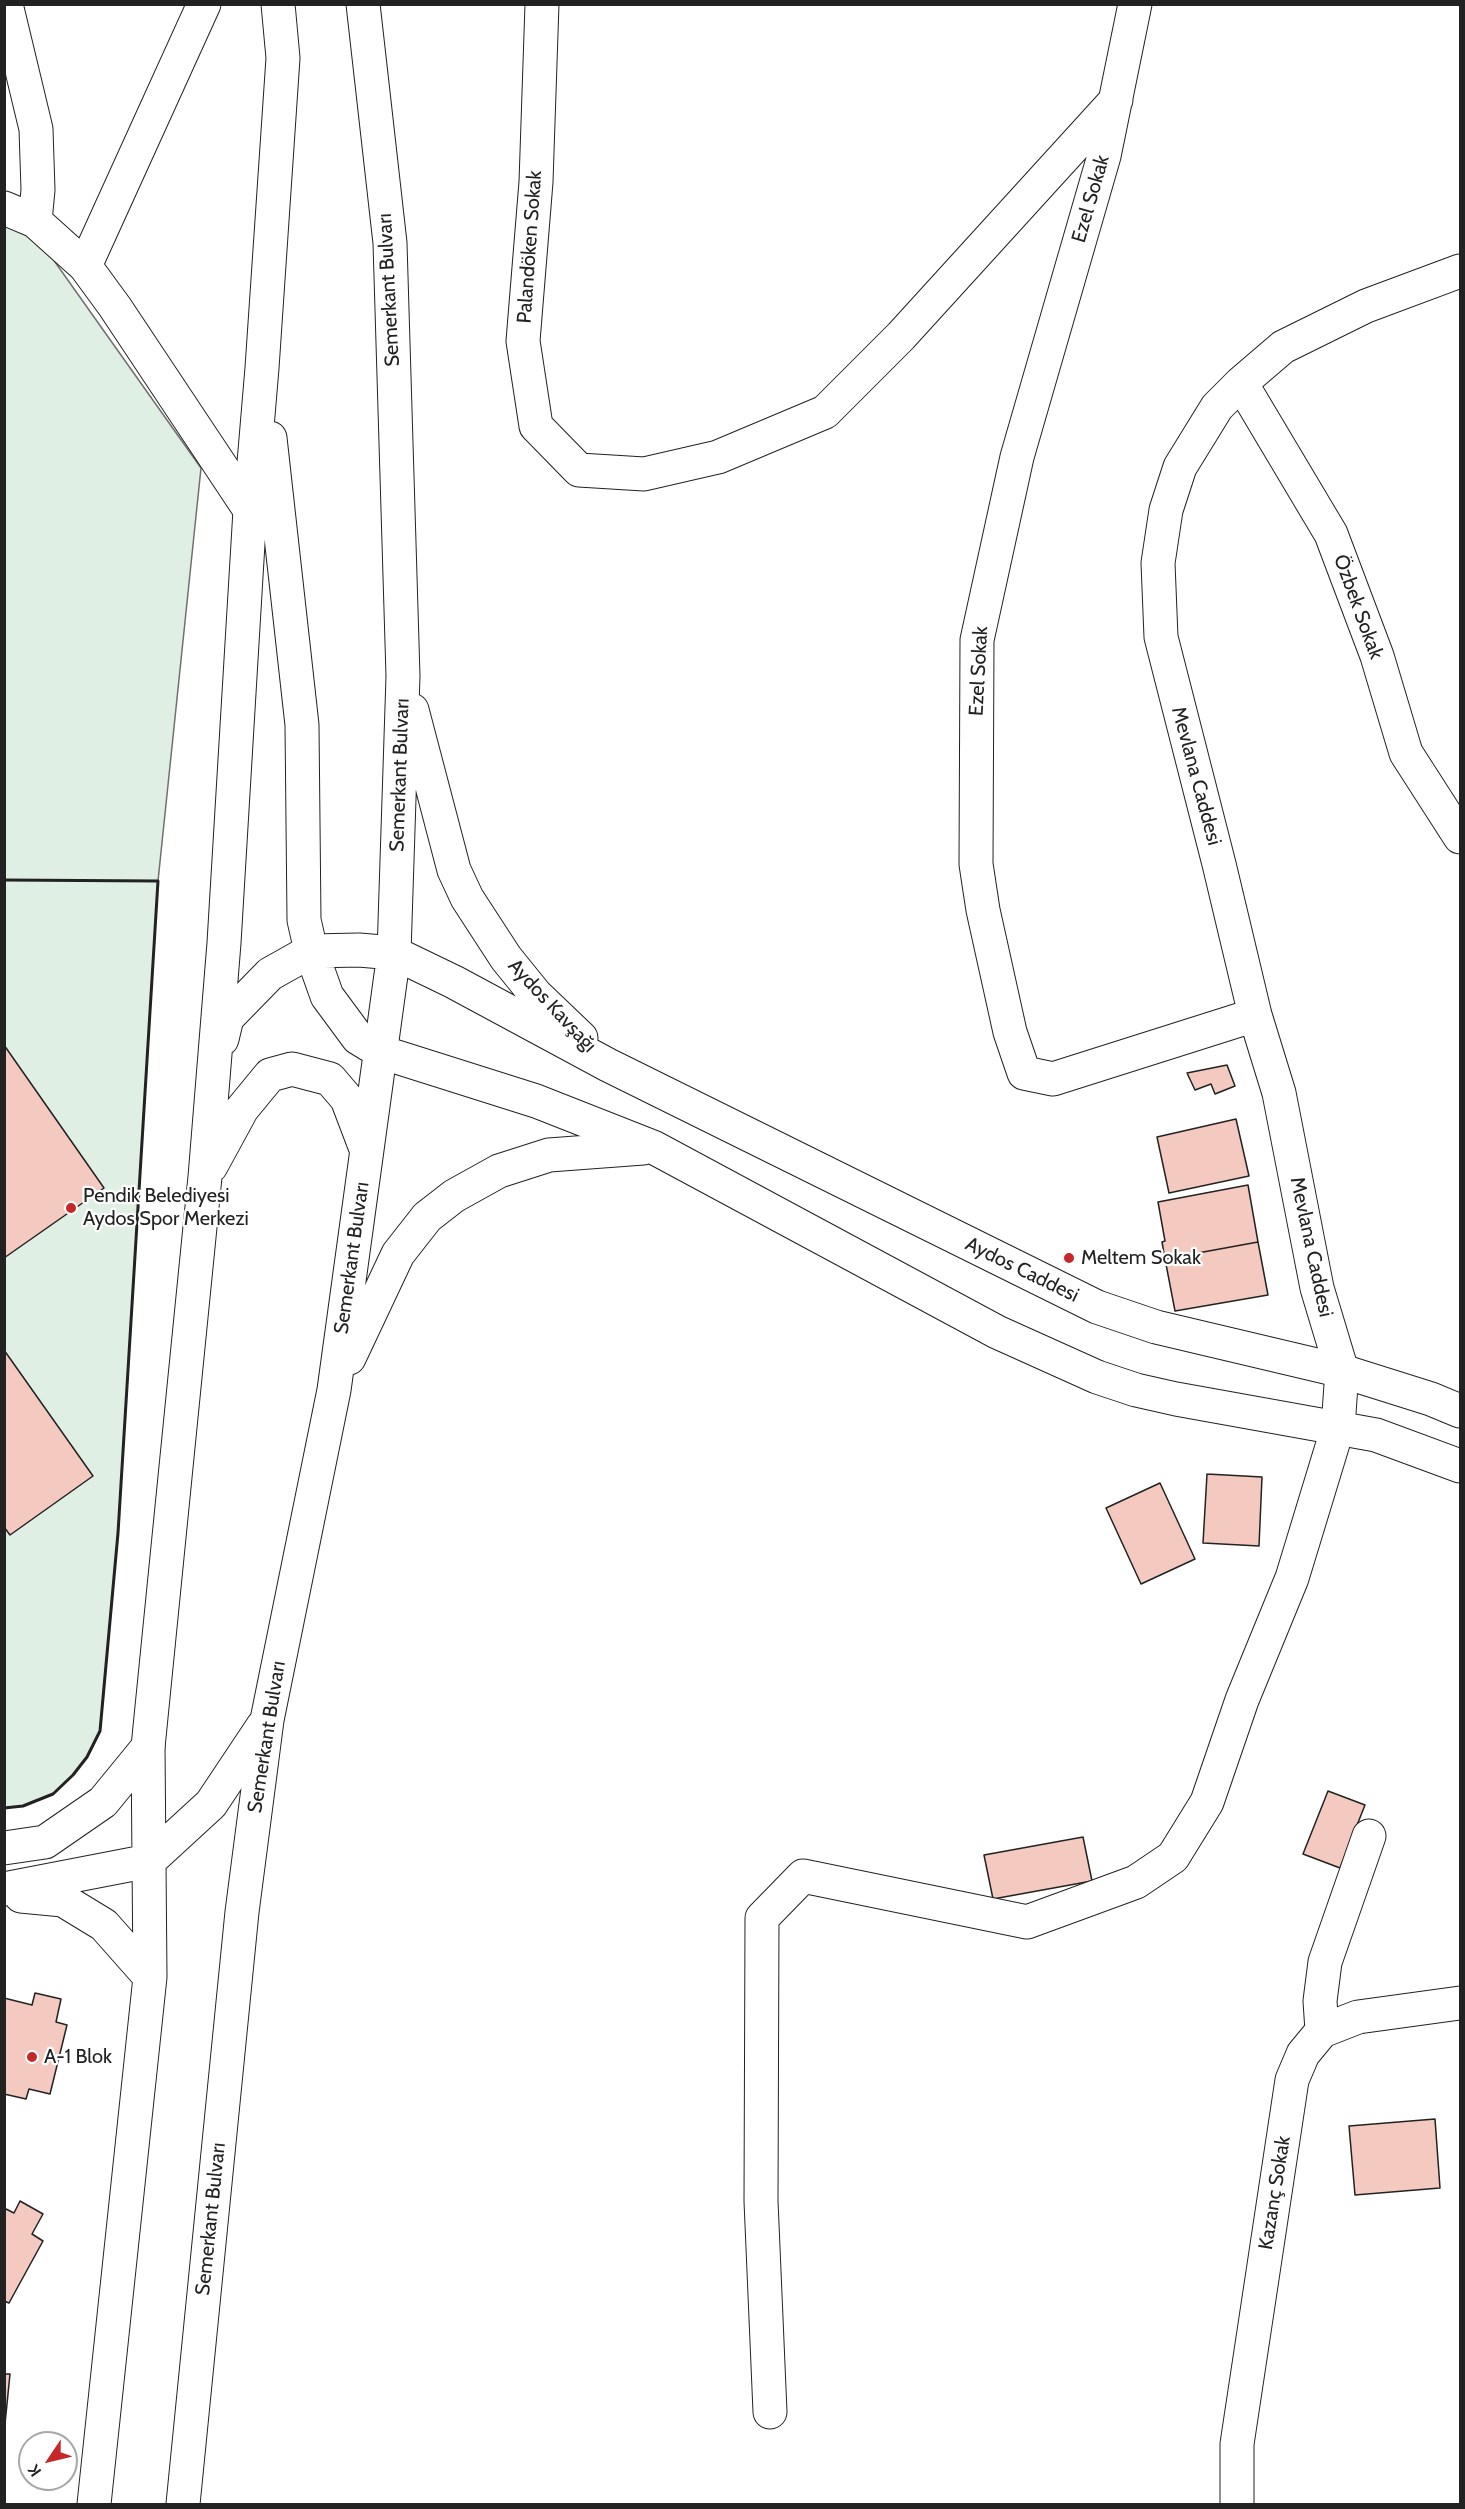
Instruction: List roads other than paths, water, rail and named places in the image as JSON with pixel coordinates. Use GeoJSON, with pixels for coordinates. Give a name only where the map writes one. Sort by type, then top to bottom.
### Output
{"type":"FeatureCollection","features":[{"type":"Feature","properties":{"kind":"main road"},"geometry":{"type":"LineString","coordinates":[[6,4],[36,129],[38,190],[35,221]]}},
{"type":"Feature","properties":{"kind":"main road"},"geometry":{"type":"LineString","coordinates":[[85,266],[204,4]]}},
{"type":"Feature","properties":{"kind":"main road"},"geometry":{"type":"LineString","coordinates":[[94,2505],[150,1977],[148,1747],[215,1070],[250,510],[283,58],[278,4]]}},
{"type":"Feature","properties":{"kind":"main road","name":"Semerkant Bulvarı"},"geometry":{"type":"LineString","coordinates":[[183,2505],[242,1912],[267,1720],[334,1390],[394,953],[403,676],[390,243],[363,4]]}},
{"type":"Feature","properties":{"kind":"main road","name":"Palandöken Sokak"},"geometry":{"type":"LineString","coordinates":[[542,4],[536,182],[523,341],[536,426],[579,470],[644,474],[718,457],[825,412],[901,336],[1116,100]]}},
{"type":"Feature","properties":{"kind":"main road","name":"Ezel Sokak"},"geometry":{"type":"LineString","coordinates":[[1135,4],[1104,156],[1017,457],[977,640],[976,864],[981,898],[1010,1032],[1024,1073],[1053,1079],[1255,1015]]}},
{"type":"Feature","properties":{"kind":"main road"},"geometry":{"type":"LineString","coordinates":[[4,208],[35,221],[85,266],[115,307],[250,510]]}},
{"type":"Feature","properties":{"kind":"main road","name":"Mevlana Caddesi"},"geometry":{"type":"LineString","coordinates":[[770,2412],[761,2201],[762,1918],[803,1876],[1026,1922],[1136,1882],[1173,1857],[1207,1803],[1242,1700],[1292,1578],[1338,1426],[1342,1371],[1317,1288],[1279,1093],[1255,1015],[1161,637],[1158,563],[1166,510],[1180,467],[1217,407],[1241,383],[1283,347],[1366,306],[1456,281]]}},
{"type":"Feature","properties":{"kind":"main road"},"geometry":{"type":"LineString","coordinates":[[262,368],[302,725],[304,920],[311,951],[327,996],[358,1038],[381,1052],[536,1101],[653,1147],[997,1332],[1070,1366],[1136,1390],[1338,1426],[1376,1435],[1461,1466]]}},
{"type":"Feature","properties":{"kind":"main road","name":"Özbek Sokak"},"geometry":{"type":"LineString","coordinates":[[1241,383],[1331,534],[1377,656],[1406,753],[1461,837]]}},
{"type":"Feature","properties":{"kind":"main road","name":"Aydos Kavşağı"},"geometry":{"type":"LineString","coordinates":[[403,676],[454,870],[467,898],[485,929],[536,995],[608,1065]]}},
{"type":"Feature","properties":{"kind":"main road"},"geometry":{"type":"LineString","coordinates":[[215,1070],[226,1018],[270,974],[311,951],[359,950],[394,953]]}},
{"type":"Feature","properties":{"kind":"main road","name":"Aydos Caddesi"},"geometry":{"type":"LineString","coordinates":[[394,953],[454,982],[608,1065],[1097,1307],[1156,1327],[1342,1371],[1431,1398],[1461,1411]]}},
{"type":"Feature","properties":{"kind":"main road"},"geometry":{"type":"LineString","coordinates":[[205,1177],[242,1108],[270,1075],[292,1069],[330,1079],[347,1099],[367,1154]]}},
{"type":"Feature","properties":{"kind":"main road"},"geometry":{"type":"LineString","coordinates":[[334,1390],[398,1254],[427,1216],[454,1196],[499,1172],[549,1155],[653,1147]]}},
{"type":"Feature","properties":{"kind":"main road"},"geometry":{"type":"LineString","coordinates":[[4,1889],[149,1862],[211,1804],[267,1720]]}},
{"type":"Feature","properties":{"kind":"main road"},"geometry":{"type":"LineString","coordinates":[[4,1848],[45,1842],[103,1802],[148,1747]]}},
{"type":"Feature","properties":{"kind":"main road"},"geometry":{"type":"LineString","coordinates":[[1322,2031],[1320,2001],[1325,1962],[1369,1836]]}},
{"type":"Feature","properties":{"kind":"main road"},"geometry":{"type":"LineString","coordinates":[[4,1894],[63,1900],[104,1925],[150,1977]]}},
{"type":"Feature","properties":{"kind":"main road","name":"Kazanç Sokak"},"geometry":{"type":"LineString","coordinates":[[1237,2505],[1237,2444],[1292,2079],[1303,2054],[1322,2031],[1358,2017],[1461,2003]]}},
{"type":"Feature","properties":{"kind":"place","name":"Pendik Belediyesi Aydos Spor Merkezi"},"geometry":{"type":"Point","coordinates":[71,1208]}},
{"type":"Feature","properties":{"kind":"place","name":"Meltem Sokak"},"geometry":{"type":"Point","coordinates":[1069,1258]}},
{"type":"Feature","properties":{"kind":"place","name":"A-1 Blok"},"geometry":{"type":"Point","coordinates":[32,2057]}}]}
